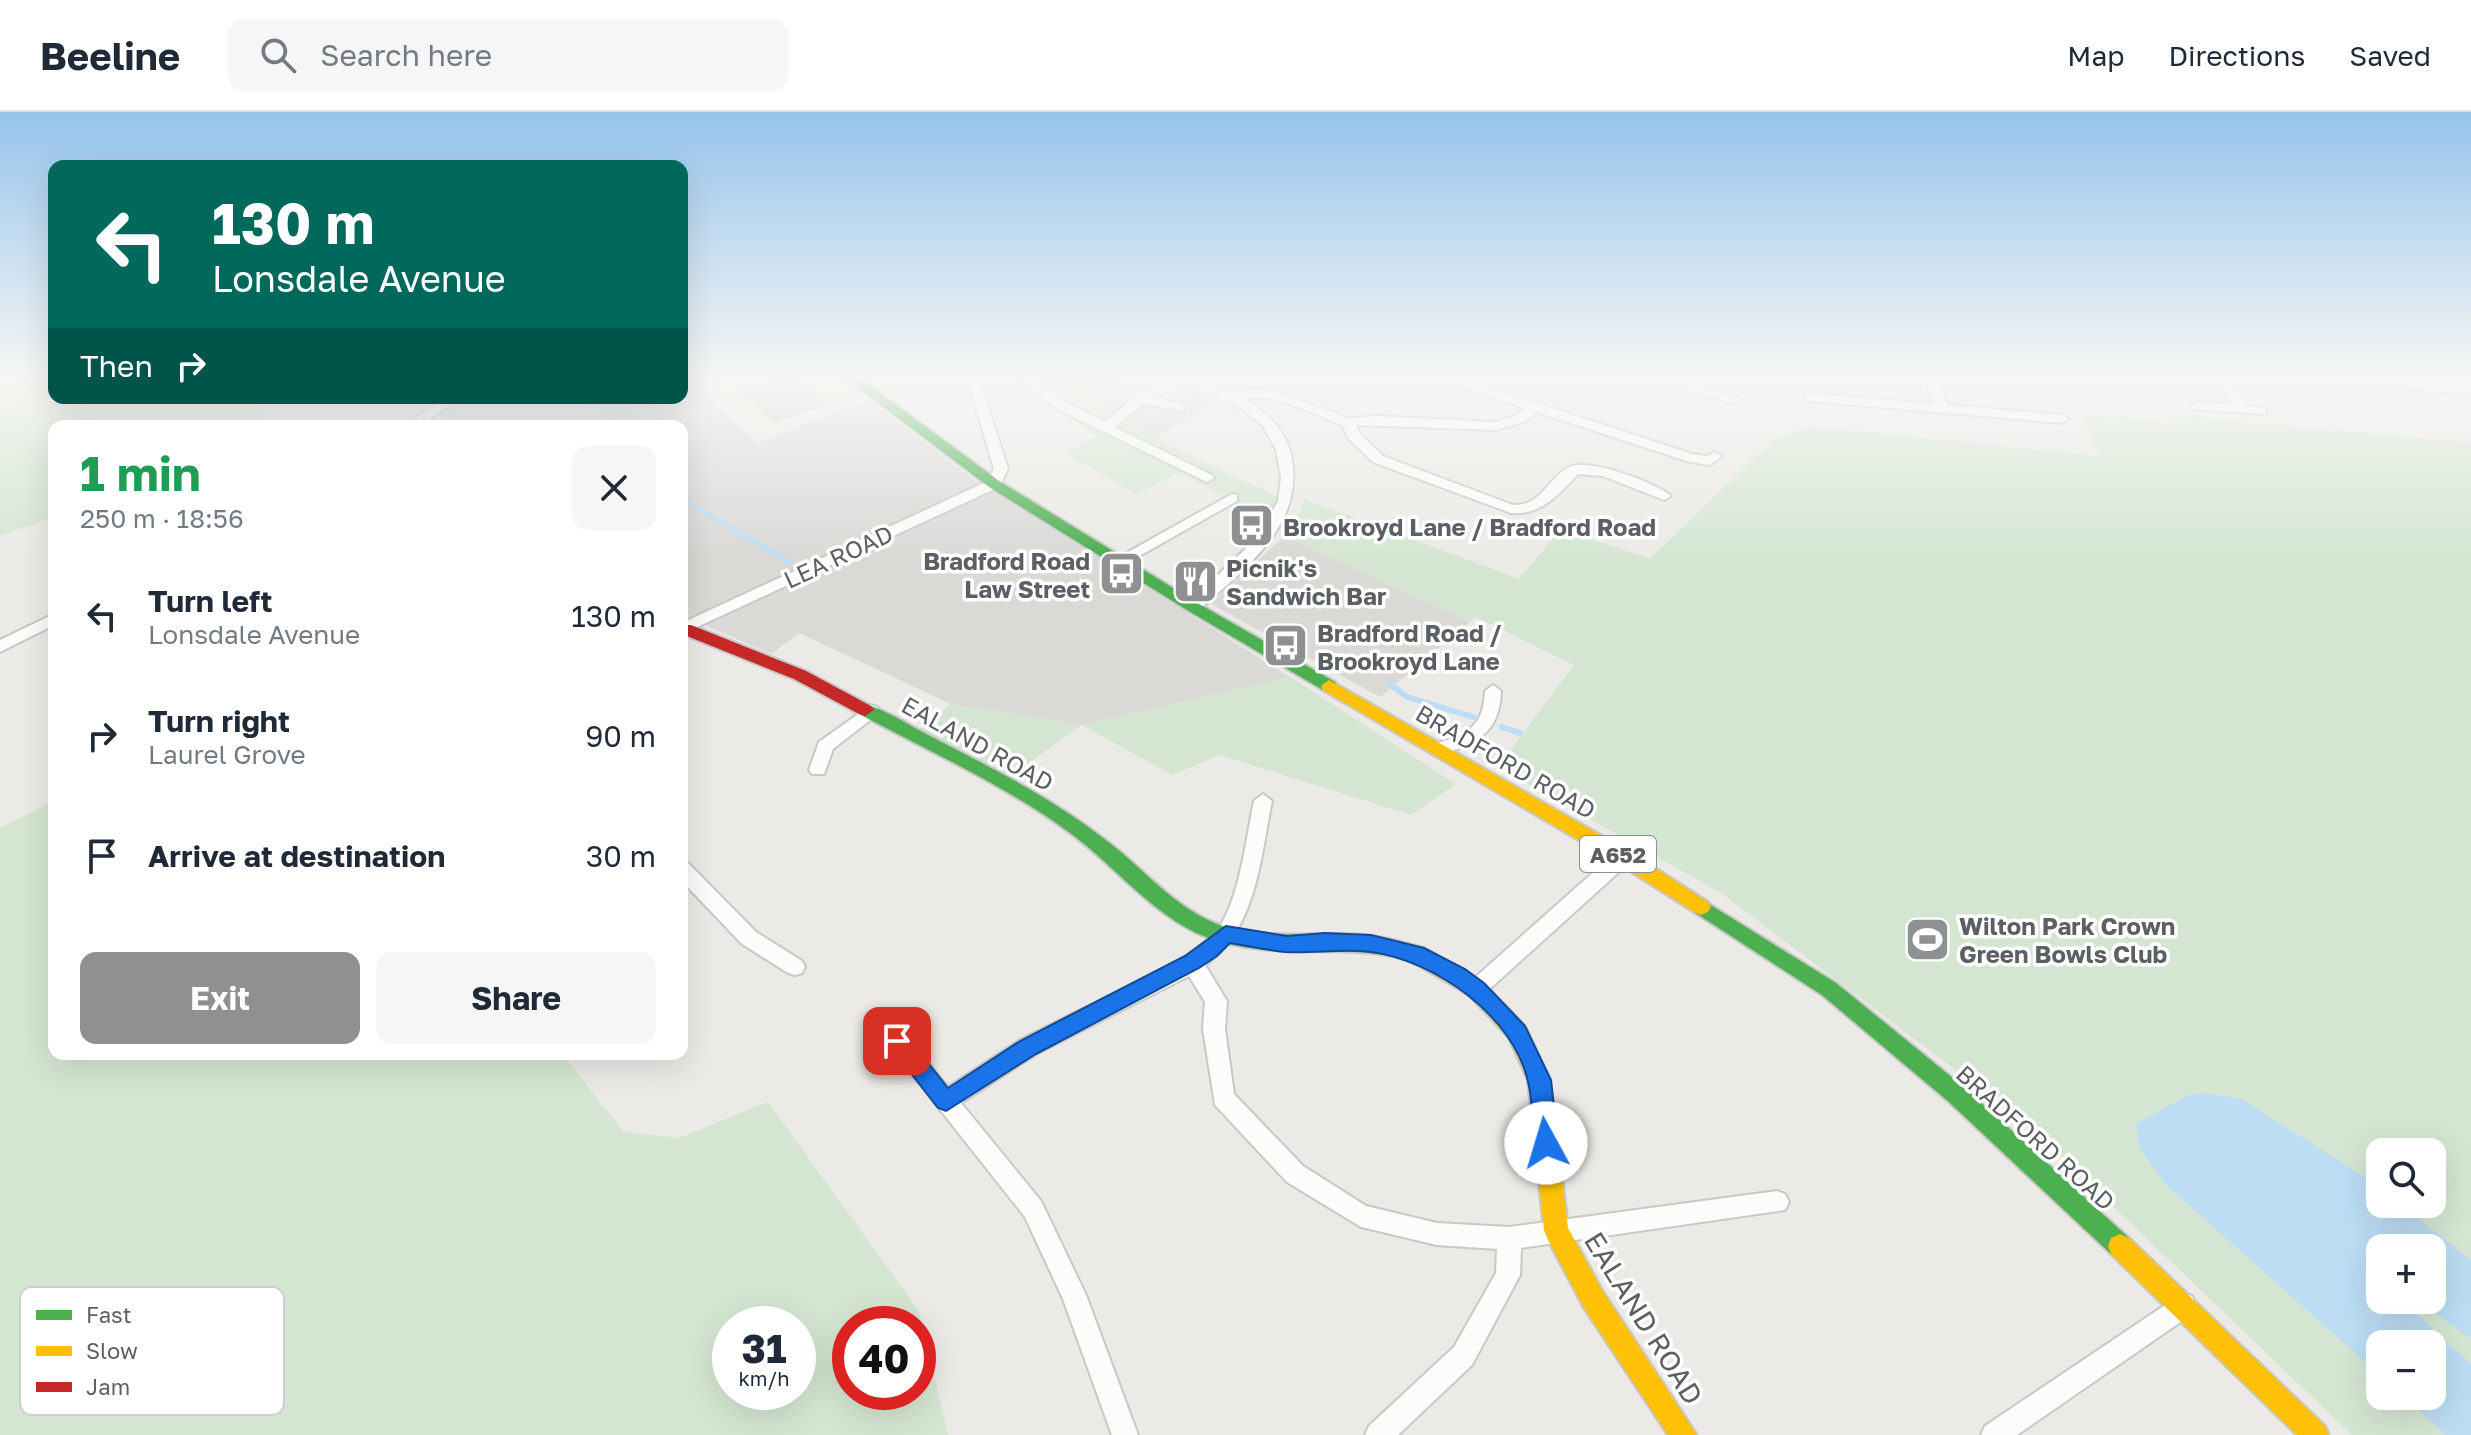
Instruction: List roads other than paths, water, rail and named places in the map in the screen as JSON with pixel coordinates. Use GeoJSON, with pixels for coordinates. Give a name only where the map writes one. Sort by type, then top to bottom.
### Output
{"type":"FeatureCollection","features":[{"type":"Feature","properties":{"kind":"main road","name":"BRADFORD ROAD"},"geometry":{"type":"LineString","coordinates":[[928,435],[994,484],[1193,607],[1623,857],[1829,989],[1957,1095],[2183,1305],[2316,1435]]}},
{"type":"Feature","properties":{"kind":"main road","name":"EALAND ROAD"},"geometry":{"type":"LineString","coordinates":[[688,631],[800,675],[1014,789],[1063,819],[1193,921],[1226,934],[1287,944],[1325,941],[1371,943],[1417,954],[1476,989],[1517,1032],[1539,1080],[1556,1230],[1593,1299],[1684,1435]]}},
{"type":"Feature","properties":{"kind":"street"},"geometry":{"type":"LineString","coordinates":[[991,435],[1001,469],[994,484]]}},
{"type":"Feature","properties":{"kind":"street"},"geometry":{"type":"LineString","coordinates":[[1120,435],[1207,478]]}},
{"type":"Feature","properties":{"kind":"street"},"geometry":{"type":"LineString","coordinates":[[1193,607],[1262,543],[1287,505],[1289,470],[1277,435]]}},
{"type":"Feature","properties":{"kind":"street"},"geometry":{"type":"LineString","coordinates":[[1353,435],[1378,459],[1511,509],[1524,511],[1534,508],[1574,470],[1581,469],[1608,475],[1664,496]]}},
{"type":"Feature","properties":{"kind":"street"},"geometry":{"type":"LineString","coordinates":[[1621,435],[1690,458],[1710,461],[1715,456]]}},
{"type":"Feature","properties":{"kind":"street","name":"LEA ROAD"},"geometry":{"type":"LineString","coordinates":[[688,627],[994,484]]}},
{"type":"Feature","properties":{"kind":"street"},"geometry":{"type":"LineString","coordinates":[[1120,561],[1232,498]]}},
{"type":"Feature","properties":{"kind":"street"},"geometry":{"type":"LineString","coordinates":[[0,647],[48,622]]}},
{"type":"Feature","properties":{"kind":"street"},"geometry":{"type":"LineString","coordinates":[[1439,749],[1477,736],[1494,714],[1493,691]]}},
{"type":"Feature","properties":{"kind":"street"},"geometry":{"type":"LineString","coordinates":[[818,770],[825,746],[871,711]]}},
{"type":"Feature","properties":{"kind":"street"},"geometry":{"type":"LineString","coordinates":[[946,1101],[1028,1047],[1210,951],[1226,934],[1235,916],[1263,801]]}},
{"type":"Feature","properties":{"kind":"street"},"geometry":{"type":"LineString","coordinates":[[1476,989],[1623,857]]}},
{"type":"Feature","properties":{"kind":"street"},"geometry":{"type":"LineString","coordinates":[[688,876],[749,938],[795,967]]}},
{"type":"Feature","properties":{"kind":"street"},"geometry":{"type":"LineString","coordinates":[[1192,962],[1216,1001],[1214,1029],[1223,1098],[1295,1174],[1361,1216],[1437,1234],[1509,1238],[1777,1202]]}},
{"type":"Feature","properties":{"kind":"street"},"geometry":{"type":"LineString","coordinates":[[881,1021],[1033,1209],[1074,1295],[1125,1435]]}},
{"type":"Feature","properties":{"kind":"street"},"geometry":{"type":"LineString","coordinates":[[1378,1435],[1463,1356],[1508,1275],[1509,1238]]}},
{"type":"Feature","properties":{"kind":"street"},"geometry":{"type":"LineString","coordinates":[[1994,1435],[2183,1305]]}},
{"type":"Feature","properties":{"kind":"water"},"geometry":{"type":"Polygon","coordinates":[[[2206,1093],[2241,1099],[2366,1178],[2366,1218],[2418,1218],[2438,1234],[2366,1234],[2366,1314],[2416,1314],[2434,1330],[2366,1330],[2366,1363],[2166,1185],[2139,1147],[2136,1124],[2188,1095],[2206,1093]]]}},
{"type":"Feature","properties":{"kind":"water"},"geometry":{"type":"Polygon","coordinates":[[[2446,1240],[2471,1260],[2471,1339],[2436,1314],[2446,1314],[2446,1240]]]}},
{"type":"Feature","properties":{"kind":"water"},"geometry":{"type":"Polygon","coordinates":[[[2446,1341],[2471,1364],[2471,1435],[2446,1435],[2418,1410],[2446,1410],[2446,1341]]]}},
{"type":"Feature","properties":{"kind":"waterway"},"geometry":{"type":"LineString","coordinates":[[688,503],[789,562]]}},
{"type":"Feature","properties":{"kind":"waterway"},"geometry":{"type":"LineString","coordinates":[[1286,641],[1297,637],[1306,640]]}},
{"type":"Feature","properties":{"kind":"waterway"},"geometry":{"type":"LineString","coordinates":[[1391,685],[1407,697],[1473,717]]}},
{"type":"Feature","properties":{"kind":"waterway"},"geometry":{"type":"LineString","coordinates":[[1502,727],[1520,733]]}},
{"type":"Feature","properties":{"kind":"place","name":"Brookroyd Lane / Bradford Road"},"geometry":{"type":"Point","coordinates":[1252,526]}},
{"type":"Feature","properties":{"kind":"place","name":"Bradford Road Law Street"},"geometry":{"type":"Point","coordinates":[1121,574]}},
{"type":"Feature","properties":{"kind":"place","name":"Picnik's Sandwich Bar"},"geometry":{"type":"Point","coordinates":[1195,581]}},
{"type":"Feature","properties":{"kind":"place","name":"Bradford Road / Brookroyd Lane"},"geometry":{"type":"Point","coordinates":[1286,646]}},
{"type":"Feature","properties":{"kind":"place","name":"Wilton Park Crown Green Bowls Club"},"geometry":{"type":"Point","coordinates":[1928,939]}}]}
